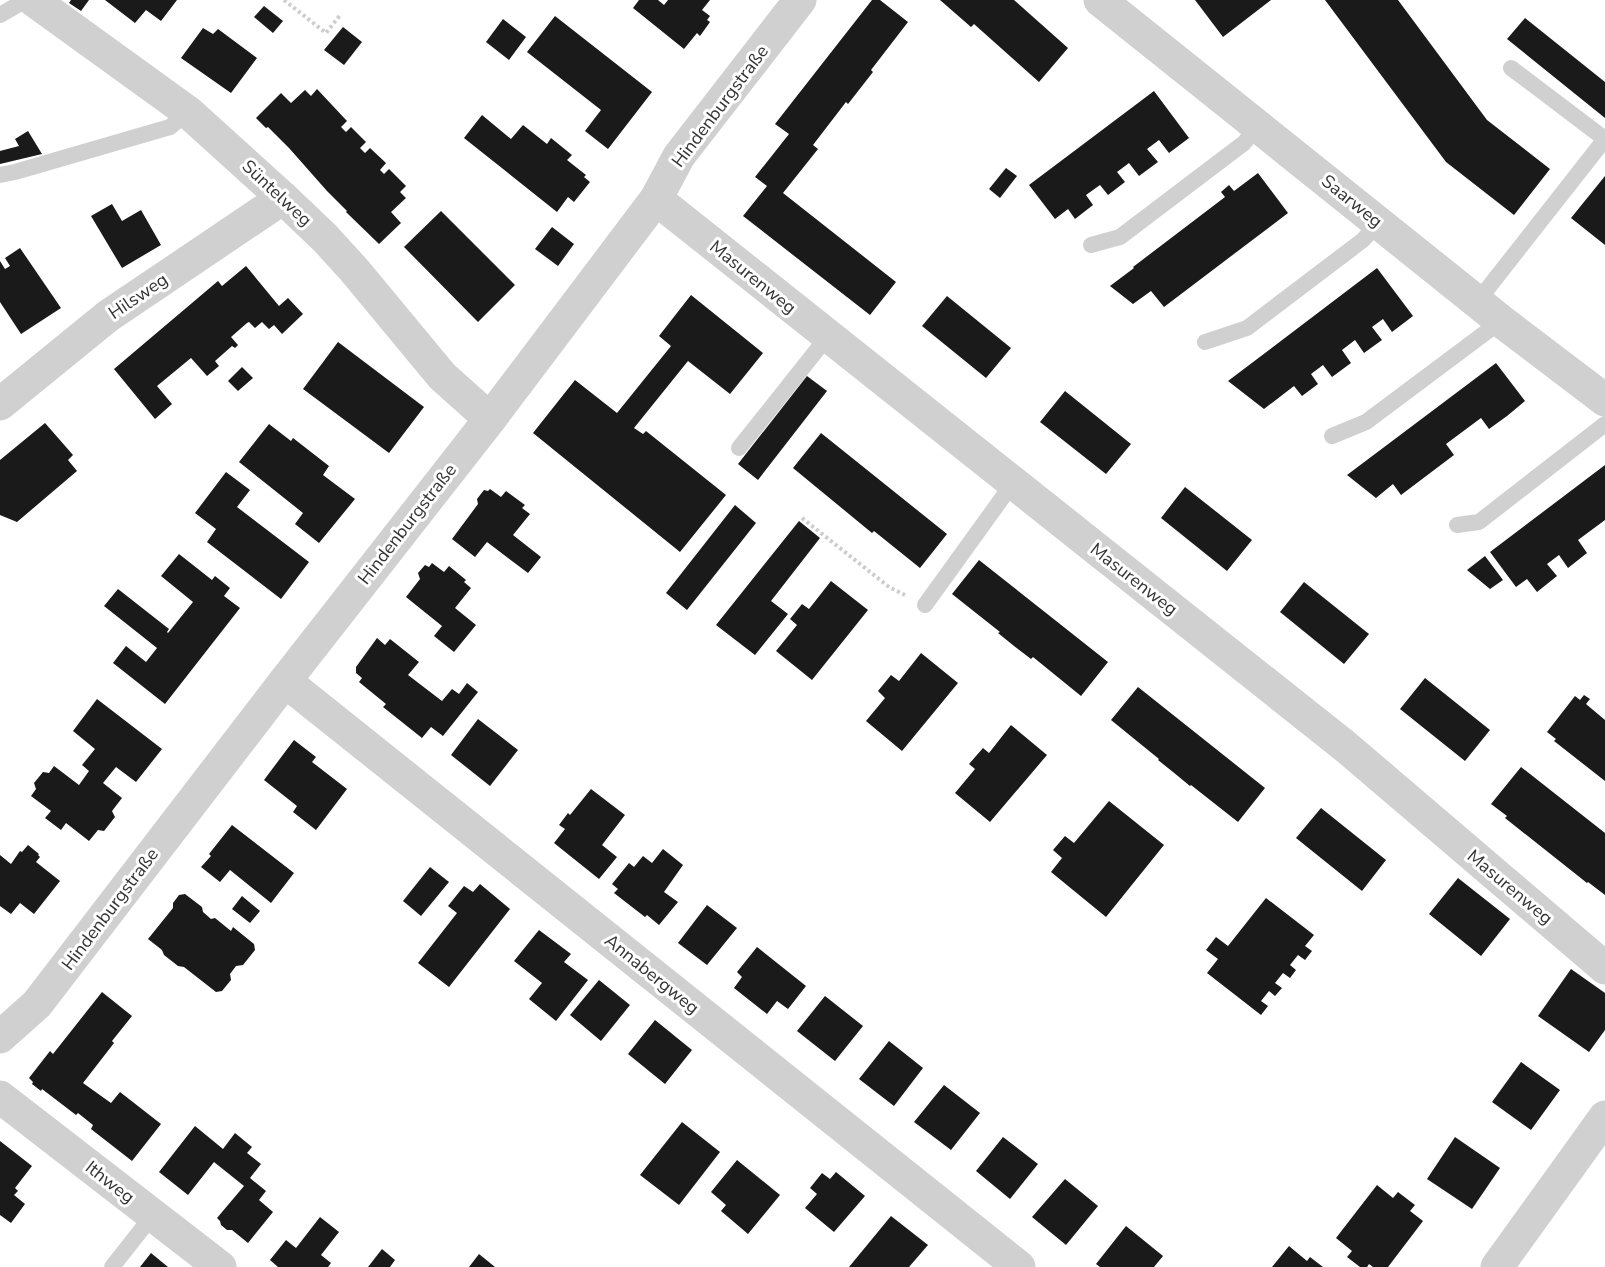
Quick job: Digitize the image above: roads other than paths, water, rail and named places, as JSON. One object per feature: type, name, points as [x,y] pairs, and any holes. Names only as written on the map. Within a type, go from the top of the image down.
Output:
[{"type":"street","name":"Süntelweg","points":[[33,0],[188,112],[283,198],[325,238],[355,271],[442,375],[490,419]]},
{"type":"street","name":"Hindenburgstraße","points":[[0,1037],[37,1004],[490,419],[656,199],[679,156],[801,0]]},
{"type":"street","name":"Saarweg","points":[[1100,0],[1489,312],[1605,400]]},
{"type":"street","name":"Hilsweg","points":[[0,404],[108,316],[283,198]]},
{"type":"street","name":"Masurenweg","points":[[656,199],[1346,747],[1605,968]]},
{"type":"street","name":"Annabergweg","points":[[285,681],[1018,1267]]},
{"type":"street","name":"Ithweg","points":[[0,1097],[220,1267]]},
{"type":"street","points":[[1497,1267],[1605,1117]]},
{"type":"lane","points":[[0,15],[26,0]]},
{"type":"lane","points":[[1332,436],[1366,422],[1489,312],[1605,139],[1510,68]]},
{"type":"lane","points":[[0,175],[170,127],[188,112]]},
{"type":"lane","points":[[1091,245],[1120,237],[1244,143],[1258,126]]},
{"type":"lane","points":[[1205,342],[1248,328],[1363,240],[1379,222]]},
{"type":"lane","points":[[739,448],[828,336]]},
{"type":"lane","points":[[1457,525],[1479,522],[1605,424]]},
{"type":"lane","points":[[925,605],[1013,483]]},
{"type":"lane","points":[[112,1267],[153,1215]]}]
